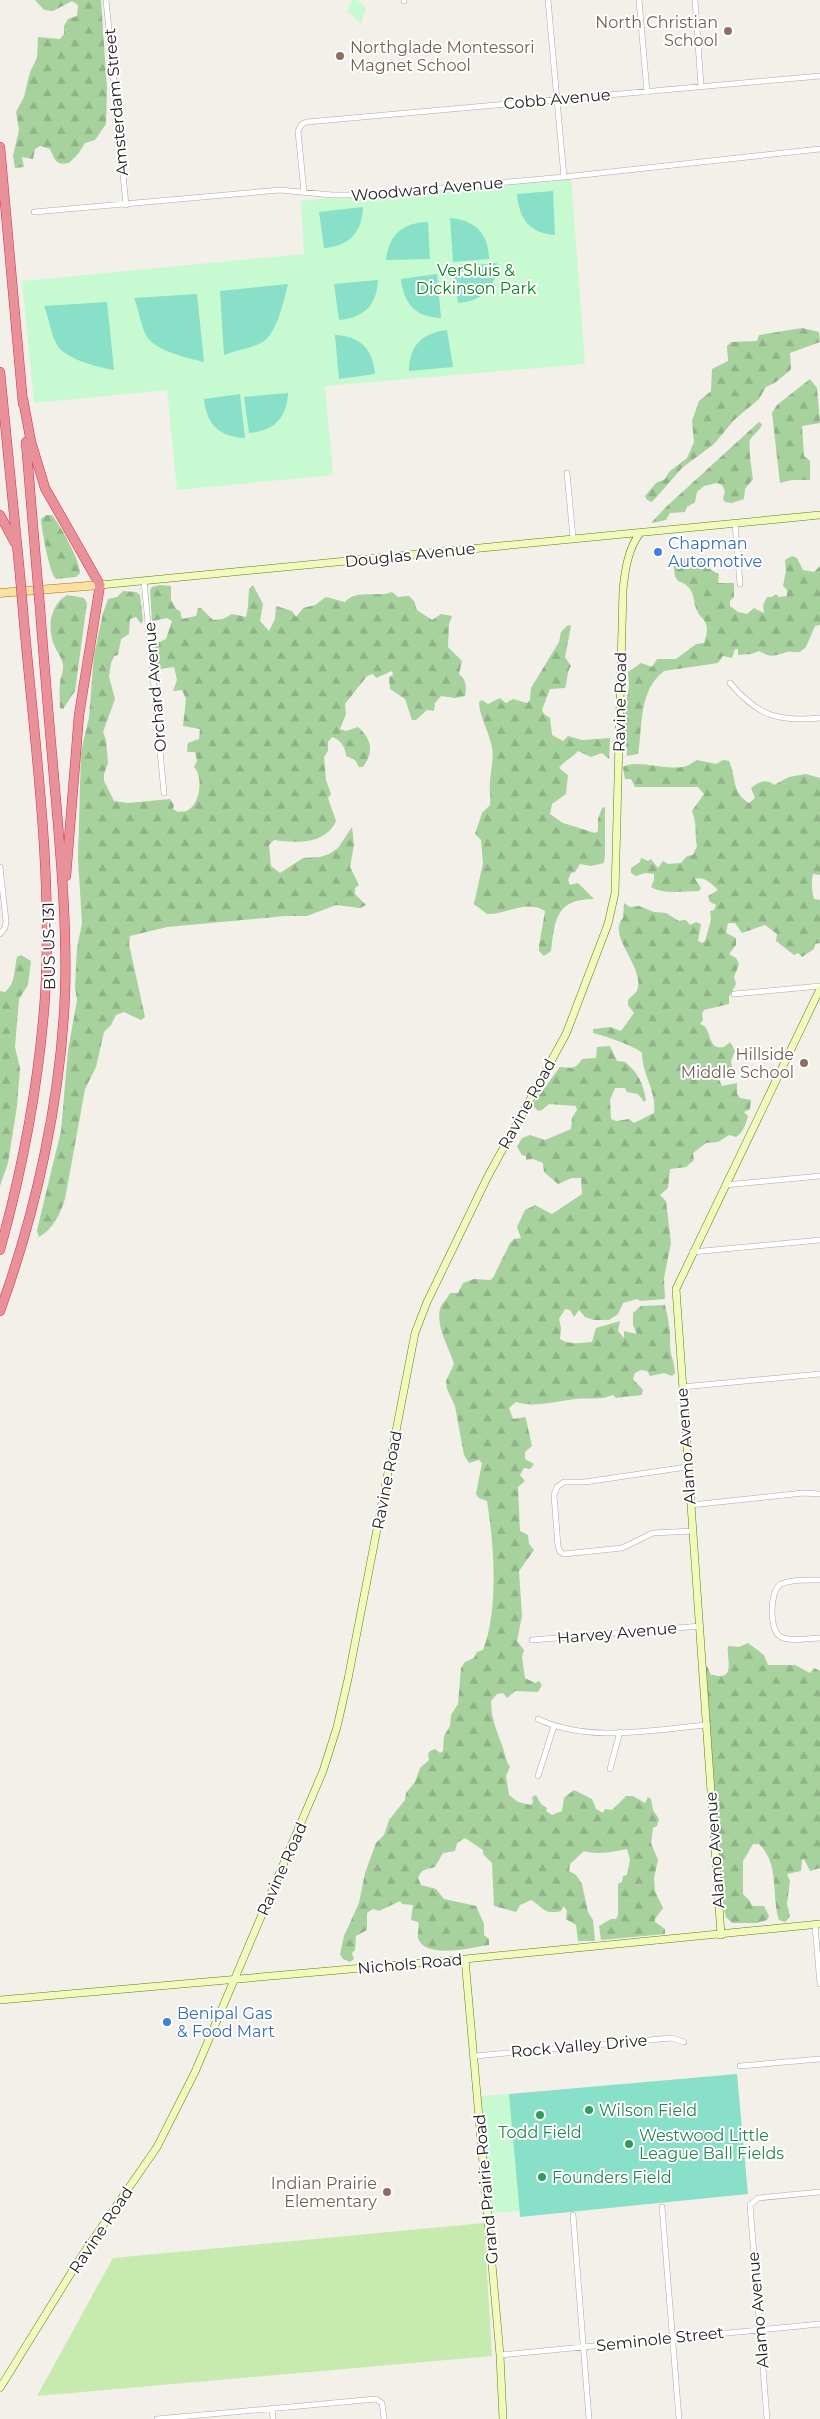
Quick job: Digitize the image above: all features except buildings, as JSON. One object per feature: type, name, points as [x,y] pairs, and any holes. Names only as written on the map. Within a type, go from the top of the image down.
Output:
[{"type":"highway","points":[[0,147],[23,399],[31,442],[45,488],[100,584],[77,734],[64,906]]},
{"type":"highway","name":"BUS US-131","points":[[0,372],[20,575],[46,902],[45,996],[26,1152],[0,1250]]},
{"type":"highway","name":"BUS US-131","points":[[0,1311],[32,1208],[52,1110],[65,994],[64,906],[23,399]]},
{"type":"highway","points":[[0,514],[17,548]]},
{"type":"main road","name":"Douglas Avenue","points":[[0,593],[100,584]]},
{"type":"street","name":"Amsterdam Street","points":[[106,0],[126,205]]},
{"type":"street","points":[[548,0],[564,177]]},
{"type":"street","points":[[639,0],[646,92]]},
{"type":"street","points":[[695,0],[700,86]]},
{"type":"street","name":"Cobb Avenue","points":[[304,192],[298,131],[302,124],[311,121],[820,76]]},
{"type":"street","name":"Woodward Avenue","points":[[34,212],[280,190],[332,195],[363,195],[564,177],[820,149]]},
{"type":"street","points":[[567,473],[574,538]]},
{"type":"street","name":"Douglas Avenue","points":[[100,584],[820,515]]},
{"type":"street","points":[[735,523],[740,584]]},
{"type":"street","name":"Ravine Road","points":[[0,2388],[67,2279],[157,2146],[195,2072],[309,1809],[337,1727],[415,1333],[427,1302],[488,1176],[566,1034],[611,915],[615,893],[623,590],[628,560],[634,541],[640,533]]},
{"type":"street","name":"Orchard Avenue","points":[[144,581],[164,793]]},
{"type":"street","points":[[730,683],[752,706],[778,718],[820,718]]},
{"type":"street","points":[[0,867],[6,921],[2,932]]},
{"type":"street","points":[[734,994],[820,988]]},
{"type":"street","name":"Alamo Avenue","points":[[721,1935],[701,1626],[687,1467],[676,1289],[692,1252],[820,988]]},
{"type":"street","points":[[725,1185],[820,1176]]},
{"type":"street","points":[[692,1252],[820,1240]]},
{"type":"street","points":[[682,1387],[820,1374]]},
{"type":"street","points":[[687,1467],[585,1482],[564,1482],[557,1487],[554,1495],[558,1546],[562,1553],[612,1550],[634,1544],[653,1533],[693,1531]]},
{"type":"street","points":[[691,1505],[803,1493],[820,1494]]},
{"type":"street","points":[[820,1580],[783,1583],[773,1593],[772,1601],[774,1630],[779,1636],[788,1639],[820,1638]]},
{"type":"street","name":"Harvey Avenue","points":[[532,1640],[701,1626]]},
{"type":"street","points":[[538,1719],[554,1726],[582,1732],[620,1732],[706,1725]]},
{"type":"street","points":[[538,1776],[554,1726]]},
{"type":"street","points":[[610,1769],[620,1732]]},
{"type":"street","points":[[818,1925],[820,1984]]},
{"type":"street","name":"Nichols Road","points":[[0,2000],[465,1959],[818,1925]]},
{"type":"street","name":"Grand Prairie Road","points":[[465,1959],[500,2355],[503,2419]]},
{"type":"street","name":"Rock Valley Drive","points":[[475,2056],[671,2038],[684,2042]]},
{"type":"street","points":[[740,2066],[820,2059]]},
{"type":"street","name":"Alamo Avenue","points":[[767,2419],[750,2205],[752,2201],[758,2198],[820,2192]]},
{"type":"street","points":[[662,2207],[679,2419]]},
{"type":"street","points":[[573,2215],[589,2419]]},
{"type":"street","name":"Seminole Street","points":[[500,2355],[672,2339],[760,2328],[820,2324]]},
{"type":"street","points":[[157,2419],[379,2400],[382,2403],[384,2419]]},
{"type":"street","points":[[272,2408],[273,2419]]},
{"type":"green space","points":[[35,0],[101,0],[107,89],[106,124],[95,140],[85,143],[69,163],[58,163],[50,149],[40,146],[35,149],[33,159],[22,157],[24,167],[15,168],[13,156],[19,130],[16,112],[24,97],[30,72],[37,58],[38,37],[60,39],[64,34],[64,26],[68,19],[77,16],[78,5],[72,1],[53,11],[44,10]]},
{"type":"green space","points":[[352,0],[357,0],[366,8],[361,24],[347,11]]},
{"type":"green space","name":"VerSluis & Dickinson Park","points":[[571,176],[585,364],[325,386],[333,475],[177,490],[167,390],[34,403],[22,281],[304,254],[301,201]]},
{"type":"green space","points":[[553,191],[555,235],[546,234],[528,224],[521,212],[517,196],[517,194]]},
{"type":"green space","points":[[363,207],[360,224],[352,237],[333,247],[324,248],[319,212]]},
{"type":"green space","points":[[450,218],[467,222],[479,230],[486,242],[489,259],[453,262]]},
{"type":"green space","points":[[428,222],[430,259],[386,260],[390,244],[398,232],[411,225]]},
{"type":"green space","points":[[497,263],[494,280],[486,292],[467,302],[458,303],[453,267]]},
{"type":"green space","points":[[437,274],[441,318],[425,315],[413,308],[405,297],[401,281],[401,279]]},
{"type":"green space","points":[[378,280],[375,297],[368,309],[356,316],[339,320],[334,284]]},
{"type":"green space","points":[[288,284],[276,325],[267,339],[256,345],[224,355],[220,291]]},
{"type":"green space","points":[[197,294],[204,362],[164,350],[150,341],[144,330],[134,298]]},
{"type":"green space","points":[[107,302],[114,370],[73,358],[60,349],[54,338],[44,306]]},
{"type":"green space","points":[[802,328],[819,332],[820,342],[790,353],[791,369],[776,382],[766,387],[759,399],[734,420],[714,444],[682,468],[652,502],[647,500],[645,496],[656,483],[665,479],[669,472],[687,458],[694,442],[692,421],[699,401],[711,391],[712,369],[728,361],[727,346],[731,342],[757,341],[759,335]]},
{"type":"green space","points":[[447,330],[453,367],[409,371],[411,354],[419,342],[431,334]]},
{"type":"green space","points":[[335,335],[352,338],[364,346],[374,365],[375,374],[339,379]]},
{"type":"green space","points":[[810,379],[817,388],[820,423],[802,426],[804,456],[810,461],[810,480],[792,480],[780,483],[772,413],[777,405]]},
{"type":"green space","points":[[288,393],[285,410],[277,422],[266,429],[249,433],[244,397]]},
{"type":"green space","points":[[240,394],[245,438],[229,435],[217,429],[209,417],[204,401],[204,399]]},
{"type":"green space","points":[[759,422],[762,424],[761,426],[750,440],[753,479],[745,489],[744,499],[732,503],[725,502],[723,499],[725,491],[722,485],[717,483],[704,486],[697,492],[695,502],[687,507],[685,512],[670,513],[666,520],[652,523],[666,507]]},
{"type":"green space","points":[[46,515],[52,515],[73,552],[80,573],[76,577],[56,579],[53,575],[46,551],[41,519]]},
{"type":"green space","points":[[792,556],[797,558],[803,570],[814,572],[820,566],[820,625],[815,626],[806,647],[800,652],[789,652],[773,656],[759,651],[738,655],[738,649],[735,649],[732,658],[723,656],[718,663],[664,671],[650,688],[646,699],[643,709],[638,754],[627,756],[624,716],[629,686],[628,672],[641,663],[652,667],[657,659],[676,659],[696,644],[704,643],[706,635],[706,624],[697,610],[691,590],[678,581],[675,576],[673,560],[683,558],[695,562],[710,559],[711,570],[719,574],[718,583],[734,583],[734,597],[730,601],[730,606],[738,612],[747,614],[754,608],[764,613],[763,605],[767,597],[772,597],[776,594],[779,597],[787,596],[787,590],[783,586],[786,571],[785,560]]},
{"type":"green space","points":[[160,585],[171,586],[171,600],[176,609],[180,611],[182,619],[196,616],[198,608],[201,608],[213,620],[223,619],[232,614],[246,617],[249,589],[253,585],[263,604],[260,621],[269,631],[275,619],[276,606],[292,611],[296,617],[303,608],[315,605],[326,597],[345,602],[355,596],[392,592],[398,597],[409,596],[414,601],[417,610],[432,620],[441,614],[452,616],[449,624],[448,647],[462,661],[459,674],[465,684],[465,696],[455,698],[441,696],[435,703],[434,711],[427,710],[416,720],[412,720],[405,699],[390,689],[389,677],[393,675],[392,671],[376,678],[373,674],[367,676],[345,704],[346,714],[340,729],[346,731],[358,727],[363,732],[370,746],[367,761],[363,767],[359,767],[355,760],[346,756],[342,744],[332,737],[328,742],[328,751],[324,757],[326,780],[331,794],[328,798],[336,821],[325,835],[310,841],[274,840],[269,845],[271,866],[280,873],[303,858],[320,857],[329,854],[338,848],[352,827],[354,845],[350,867],[359,885],[355,888],[355,894],[366,905],[360,908],[336,905],[307,916],[285,916],[167,927],[130,936],[129,944],[145,1017],[141,1020],[124,1012],[116,1015],[111,1025],[104,1032],[96,1067],[85,1089],[65,1199],[56,1220],[39,1237],[37,1231],[61,1131],[68,1051],[77,1000],[75,987],[77,948],[82,923],[78,859],[81,752],[89,717],[94,655],[103,613],[108,599],[117,597],[123,591],[136,592],[140,595],[143,620],[141,624],[136,617],[130,619],[129,634],[121,639],[118,655],[114,656],[111,663],[109,677],[115,699],[103,732],[106,740],[108,763],[104,774],[104,781],[114,801],[128,803],[170,799],[174,805],[173,809],[178,812],[191,808],[199,791],[199,777],[194,767],[197,761],[195,752],[187,752],[188,743],[199,739],[200,729],[183,726],[186,699],[182,690],[173,691],[177,680],[174,667],[157,668],[154,653],[155,644],[166,639],[172,621],[167,618],[152,621],[150,590],[152,587]]},
{"type":"green space","points":[[67,595],[84,598],[87,603],[75,691],[63,709],[60,708],[60,682],[63,665],[52,640],[51,618],[56,605]]},
{"type":"green space","points":[[568,625],[571,626],[565,657],[571,666],[568,671],[566,685],[565,688],[550,689],[542,710],[550,718],[552,735],[563,741],[568,736],[582,740],[610,738],[609,759],[602,753],[591,757],[578,751],[563,763],[559,768],[568,775],[566,794],[552,804],[550,814],[563,823],[595,833],[598,831],[598,819],[602,808],[605,807],[605,855],[604,863],[591,866],[580,864],[575,872],[571,873],[568,880],[570,885],[578,883],[594,899],[581,900],[565,907],[556,920],[551,951],[544,956],[539,951],[539,946],[545,911],[538,908],[523,907],[487,914],[474,904],[483,863],[481,840],[475,834],[482,813],[490,805],[493,755],[491,741],[479,702],[482,700],[488,704],[500,698],[506,703],[513,699],[527,703],[530,700],[531,688],[559,642],[561,632]]},
{"type":"green space","points":[[697,760],[716,764],[723,760],[729,761],[737,790],[743,799],[749,803],[755,798],[751,788],[759,783],[765,781],[774,785],[789,777],[806,774],[820,778],[820,875],[813,874],[812,890],[814,899],[820,900],[820,943],[815,944],[814,949],[802,957],[798,953],[794,955],[776,941],[777,934],[765,925],[742,933],[735,923],[728,923],[726,933],[736,938],[736,945],[729,954],[736,958],[739,964],[734,977],[736,984],[729,997],[729,1004],[704,1010],[702,1014],[703,1020],[700,1024],[706,1027],[713,1044],[724,1047],[730,1042],[735,1051],[731,1061],[732,1069],[716,1073],[722,1086],[737,1083],[737,1094],[740,1098],[751,1100],[750,1109],[744,1112],[748,1116],[745,1125],[741,1133],[736,1137],[729,1135],[718,1142],[706,1143],[693,1153],[694,1160],[686,1167],[670,1169],[668,1188],[660,1195],[666,1201],[671,1243],[664,1278],[665,1299],[640,1301],[637,1299],[623,1303],[618,1314],[609,1320],[594,1320],[585,1317],[579,1310],[574,1317],[570,1310],[565,1309],[559,1319],[561,1328],[560,1339],[567,1342],[592,1342],[596,1328],[620,1321],[618,1331],[624,1338],[624,1331],[637,1334],[633,1325],[633,1313],[641,1306],[665,1305],[675,1373],[672,1376],[664,1373],[650,1376],[647,1371],[641,1370],[635,1373],[633,1379],[643,1390],[642,1395],[616,1398],[613,1395],[603,1398],[575,1399],[538,1404],[516,1402],[509,1408],[513,1419],[525,1417],[526,1419],[532,1446],[525,1452],[525,1459],[534,1464],[530,1469],[524,1468],[520,1475],[525,1481],[518,1487],[520,1531],[528,1535],[529,1544],[534,1550],[519,1571],[522,1616],[517,1641],[524,1650],[522,1657],[525,1678],[535,1683],[539,1681],[542,1685],[538,1692],[515,1691],[507,1698],[503,1693],[497,1694],[491,1701],[495,1724],[510,1767],[506,1776],[509,1795],[518,1802],[531,1805],[533,1802],[532,1797],[536,1795],[541,1804],[547,1808],[546,1811],[552,1815],[562,1811],[564,1798],[574,1790],[592,1799],[596,1809],[603,1813],[605,1809],[612,1810],[626,1796],[633,1796],[645,1803],[648,1797],[651,1799],[653,1810],[659,1819],[657,1826],[653,1828],[651,1843],[658,1860],[654,1878],[655,1891],[663,1908],[655,1922],[665,1929],[665,1934],[601,1940],[599,1926],[611,1919],[616,1919],[618,1915],[618,1884],[622,1882],[623,1876],[627,1875],[630,1860],[627,1849],[599,1853],[584,1851],[570,1864],[569,1871],[576,1875],[582,1884],[588,1912],[593,1920],[595,1941],[578,1941],[576,1925],[566,1919],[567,1911],[564,1906],[561,1911],[551,1912],[544,1910],[531,1900],[520,1905],[516,1912],[494,1906],[492,1863],[483,1854],[483,1850],[465,1838],[457,1843],[455,1851],[443,1853],[435,1867],[423,1871],[418,1878],[421,1885],[436,1889],[444,1899],[476,1906],[484,1924],[484,1935],[489,1939],[489,1945],[450,1950],[430,1949],[422,1945],[418,1938],[418,1922],[411,1920],[413,1905],[402,1904],[400,1901],[379,1911],[373,1909],[367,1913],[367,1930],[356,1936],[355,1950],[352,1953],[354,1959],[350,1962],[343,1959],[340,1954],[344,1936],[359,1903],[365,1873],[376,1843],[384,1835],[389,1820],[405,1800],[406,1793],[415,1782],[420,1768],[429,1760],[428,1754],[430,1751],[435,1749],[440,1753],[443,1751],[444,1736],[450,1726],[451,1715],[458,1704],[461,1668],[465,1662],[474,1658],[477,1652],[483,1650],[491,1616],[494,1577],[487,1501],[479,1498],[476,1494],[482,1463],[479,1460],[469,1463],[464,1455],[455,1406],[447,1389],[446,1381],[454,1364],[439,1321],[441,1306],[450,1293],[458,1293],[463,1283],[474,1279],[490,1280],[493,1278],[510,1243],[514,1239],[521,1238],[517,1227],[525,1210],[535,1205],[552,1214],[582,1194],[581,1178],[572,1178],[558,1184],[544,1172],[543,1163],[533,1159],[526,1160],[526,1156],[522,1155],[517,1147],[522,1138],[530,1135],[545,1140],[571,1129],[572,1118],[577,1110],[576,1106],[549,1104],[538,1111],[532,1105],[560,1067],[573,1067],[582,1059],[596,1058],[597,1047],[610,1046],[617,1061],[625,1062],[637,1075],[642,1084],[646,1100],[644,1102],[638,1094],[627,1092],[625,1088],[615,1088],[610,1100],[611,1119],[616,1121],[629,1119],[634,1123],[654,1113],[652,1090],[644,1069],[642,1053],[627,1045],[593,1033],[593,1029],[610,1027],[621,1031],[634,1013],[628,1005],[628,1000],[637,991],[638,982],[636,972],[619,934],[624,903],[630,907],[639,906],[654,912],[666,913],[679,921],[686,920],[690,925],[696,922],[701,924],[698,941],[702,943],[705,941],[711,920],[710,911],[714,910],[716,905],[710,902],[708,896],[718,890],[708,881],[698,878],[695,879],[701,888],[699,891],[662,891],[651,887],[654,874],[645,873],[636,876],[631,873],[631,868],[640,862],[641,858],[648,861],[651,859],[658,868],[663,861],[668,864],[681,863],[687,856],[693,855],[697,846],[692,811],[704,794],[698,787],[635,787],[631,779],[625,779],[623,767],[644,764],[679,767],[687,766]]},
{"type":"green space","points":[[21,955],[31,961],[28,985],[19,999],[15,1047],[20,1068],[17,1106],[8,1163],[0,1186],[0,991],[5,992],[9,988],[14,976],[17,957]]},
{"type":"green space","points":[[748,1643],[764,1655],[768,1665],[795,1665],[810,1673],[814,1668],[820,1671],[820,1868],[810,1871],[804,1859],[802,1860],[801,1871],[787,1874],[790,1881],[787,1904],[790,1916],[785,1922],[779,1920],[770,1861],[766,1852],[759,1844],[753,1844],[743,1861],[743,1894],[752,1906],[764,1906],[769,1916],[767,1920],[757,1923],[732,1923],[726,1917],[723,1905],[706,1668],[707,1666],[711,1675],[724,1675],[727,1673],[729,1665],[728,1646],[739,1647]]},
{"type":"green space","name":"Westwood Little League Ball Fields","points":[[737,2074],[748,2194],[520,2217],[509,2094]]},
{"type":"green space","points":[[509,2094],[519,2211],[490,2213],[480,2096]]},
{"type":"green space","points":[[484,2223],[492,2356],[37,2396],[113,2258]]},
{"type":"place","name":"North Christian School","points":[[728,31]]},
{"type":"place","name":"Northglade Montessori Magnet School","points":[[340,56]]},
{"type":"place","name":"Chapman Automotive","points":[[658,552]]},
{"type":"place","name":"Hillside Middle School","points":[[804,1063]]},
{"type":"place","name":"Benipal Gas & Food Mart","points":[[167,2022]]},
{"type":"place","name":"Wilson Field","points":[[589,2110]]},
{"type":"place","name":"Todd Field","points":[[540,2115]]},
{"type":"place","name":"Westwood Little League Ball Fields","points":[[629,2144]]},
{"type":"place","name":"Founders Field","points":[[542,2177]]},
{"type":"place","name":"Indian Prairie Elementary","points":[[387,2192]]}]
